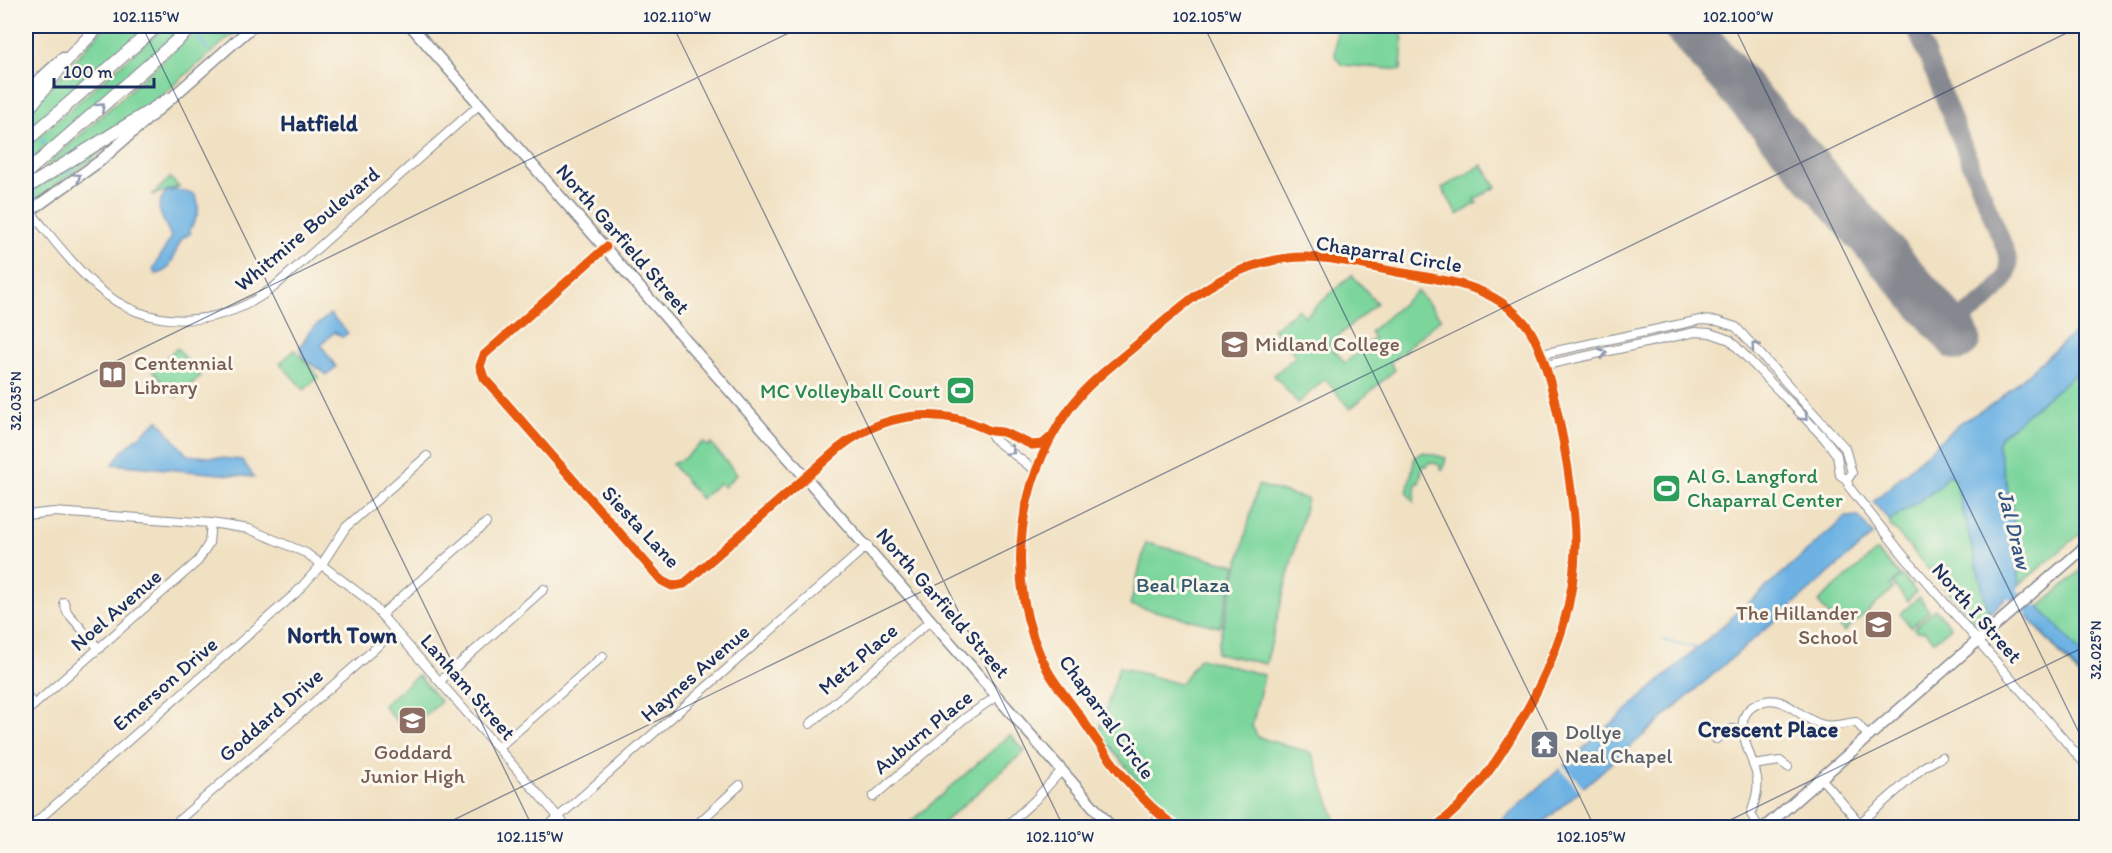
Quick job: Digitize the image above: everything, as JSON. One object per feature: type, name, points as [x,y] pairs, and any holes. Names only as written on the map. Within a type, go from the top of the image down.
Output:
[{"type":"highway","points":[[26,112],[64,63],[98,26]]},
{"type":"highway","points":[[26,141],[157,26]]},
{"type":"highway","points":[[26,173],[193,26]]},
{"type":"highway","points":[[26,188],[170,99]]},
{"type":"main road","points":[[26,92],[98,26]]},
{"type":"main road","points":[[28,212],[100,161],[253,26]]},
{"type":"main road","name":"North Garfield Street","points":[[411,26],[808,476],[1112,828]]},
{"type":"main road","points":[[1764,828],[2086,546]]},
{"type":"street","name":"Whitmire Boulevard","points":[[28,212],[84,274],[118,302],[135,310],[167,319],[187,320],[216,317],[247,305],[274,287],[480,104]]},
{"type":"street","name":"Siesta Lane","points":[[606,247],[483,355],[480,370],[483,377],[665,583],[676,586],[684,584],[853,437],[883,422],[919,415],[953,417],[988,430],[1001,432],[1032,445],[1043,444],[1051,437]]},
{"type":"street","name":"Chaparral Circle","points":[[1177,828],[1161,816],[1134,789],[1091,733],[1048,670],[1033,633],[1021,584],[1020,553],[1030,483],[1051,437],[1084,390],[1204,287],[1251,265],[1293,257],[1352,264],[1472,286],[1501,300],[1526,324],[1546,365],[1574,512],[1576,540],[1568,610],[1556,651],[1511,738],[1466,801],[1434,828]]},
{"type":"street","points":[[1542,354],[1700,320],[1717,321],[1736,327],[1845,448],[1852,473],[1847,480]]},
{"type":"street","name":"North I Street","points":[[1546,365],[1695,332],[1710,333],[1730,340],[1825,439],[1837,455],[1840,475],[1847,480],[1849,487],[1904,556],[2086,764]]},
{"type":"street","points":[[1778,388],[1787,381]]},
{"type":"street","name":"Siesta Lane","points":[[988,430],[996,441],[1036,471]]},
{"type":"street","name":"Emerson Drive","points":[[28,828],[289,600],[322,564],[346,527],[427,456]]},
{"type":"street","name":"Lanham Street","points":[[26,515],[54,512],[212,523],[249,529],[279,540],[322,564],[360,592],[382,614],[568,828]]},
{"type":"street","name":"Noel Avenue","points":[[26,712],[198,561],[209,543],[212,523]]},
{"type":"street","points":[[382,614],[486,523]]},
{"type":"street","name":"Haynes Avenue","points":[[546,828],[868,545]]},
{"type":"street","points":[[440,681],[544,589]]},
{"type":"street","points":[[64,602],[67,612],[99,649]]},
{"type":"street","name":"Metz Place","points":[[810,724],[931,620]]},
{"type":"street","name":"Goddard Drive","points":[[170,828],[395,630]]},
{"type":"street","points":[[498,748],[603,656]]},
{"type":"street","points":[[26,695],[34,705]]},
{"type":"street","name":"Auburn Place","points":[[873,798],[964,718],[998,696]]},
{"type":"street","points":[[1759,828],[1751,814],[1757,796],[1757,775],[1742,729],[1745,715],[1755,704],[1767,700],[1788,704],[1806,719],[1825,725],[1856,722],[1869,736]]},
{"type":"street","points":[[1716,739],[1732,729],[1742,729]]},
{"type":"street","points":[[1821,778],[1862,825],[1925,766],[1942,757]]},
{"type":"street","points":[[1753,765],[1780,761],[1788,767]]},
{"type":"street","points":[[1004,828],[1035,800],[1062,770]]},
{"type":"street","points":[[693,828],[740,785]]},
{"type":"street","points":[[1150,828],[1161,816]]},
{"type":"green space","points":[[105,26],[148,26],[26,133],[26,115]]},
{"type":"green space","points":[[165,26],[185,26],[26,166],[26,148]]},
{"type":"green space","points":[[201,26],[242,26],[159,98],[46,172],[44,168]]},
{"type":"green space","points":[[1337,26],[1400,26],[1403,41],[1401,70],[1342,65],[1335,56]]},
{"type":"green space","points":[[113,141],[93,159],[26,206],[26,194]]},
{"type":"green space","points":[[1482,165],[1496,187],[1475,199],[1477,203],[1458,215],[1442,188]]},
{"type":"green space","points":[[170,178],[179,187],[152,195]]},
{"type":"green space","points":[[1352,275],[1377,303],[1329,344],[1345,363],[1374,338],[1370,332],[1417,291],[1441,318],[1390,363],[1395,370],[1350,409],[1325,379],[1298,403],[1274,375],[1296,356],[1273,329],[1298,309],[1305,316]]},
{"type":"green space","points":[[177,348],[201,376],[176,397],[152,370]]},
{"type":"green space","points":[[295,350],[319,377],[304,390],[280,363]]},
{"type":"green space","points":[[2086,365],[2086,529],[2019,585],[2012,508],[1997,445],[2001,436]]},
{"type":"green space","name":"MC Volleyball Court","points":[[952,384],[972,387],[970,398],[950,394]]},
{"type":"green space","points":[[703,442],[707,446],[711,444],[737,474],[724,487],[719,483],[701,499],[672,464],[683,459]]},
{"type":"green space","points":[[1424,452],[1446,458],[1443,470],[1440,469],[1440,465],[1429,462],[1427,466],[1423,465],[1419,483],[1416,483],[1414,502],[1407,493],[1415,457]]},
{"type":"green space","points":[[1948,474],[1955,480],[1989,614],[1979,623],[1974,621],[1890,525],[1890,521],[1938,488]]},
{"type":"green space","points":[[1258,485],[1307,499],[1266,664],[1216,653]]},
{"type":"green space","name":"Beal Plaza","points":[[1146,543],[1236,565],[1220,627],[1130,605]]},
{"type":"green space","points":[[1877,551],[1900,576],[1890,585],[1893,589],[1844,632],[1818,602]]},
{"type":"green space","points":[[2086,566],[2086,684],[2028,617]]},
{"type":"green space","points":[[1902,576],[1916,592],[1907,601],[1893,584]]},
{"type":"green space","points":[[1919,597],[1929,611],[1911,627],[1900,614]]},
{"type":"green space","points":[[1935,609],[1951,627],[1934,641],[1926,631],[1917,631],[1914,628]]},
{"type":"green space","points":[[1200,658],[1264,675],[1252,726],[1258,737],[1312,753],[1338,827],[1188,827],[1155,804],[1099,732],[1119,667],[1180,684]]},
{"type":"green space","points":[[418,675],[441,702],[406,732],[383,705]]},
{"type":"green space","points":[[1010,735],[1025,751],[938,827],[905,827]]},
{"type":"water","points":[[175,190],[194,194],[198,203],[198,212],[189,230],[191,233],[180,242],[170,265],[161,273],[155,274],[153,269],[171,238],[159,209],[160,204],[167,191]]},
{"type":"water","points":[[330,314],[348,333],[342,337],[334,332],[321,345],[336,367],[327,375],[307,361],[300,347],[309,332]]},
{"type":"water","points":[[2086,322],[2086,365],[2001,436],[1997,444],[2012,508],[2019,585],[1989,614],[1955,480],[1948,474],[1938,488],[1890,521],[1873,502],[1961,422],[1995,403]]},
{"type":"water","points":[[158,420],[187,455],[242,460],[254,477],[113,464],[121,452]]},
{"type":"water","points":[[1858,516],[1873,535],[1538,827],[1493,828],[1846,517]]},
{"type":"water","points":[[2039,606],[2086,659],[2086,681],[2027,616]]},
{"type":"pier","points":[[1562,764],[1585,789],[1581,792],[1559,767]]},
{"type":"waterway","points":[[194,33],[208,49]]},
{"type":"waterway","points":[[43,139],[45,141],[43,143],[41,141],[43,139]]},
{"type":"waterway","points":[[69,167],[71,170],[68,172],[66,169],[69,167]]},
{"type":"waterway","name":"Jal Draw","points":[[2006,580],[2009,590],[2044,622]]},
{"type":"waterway","points":[[1662,640],[1697,648]]},
{"type":"taxiway","points":[[1915,26],[2009,263],[2008,272],[2000,285],[1987,300],[1971,312],[1954,317],[1931,307]]},
{"type":"runway","points":[[1686,26],[1958,338]]},
{"type":"cycle path","points":[[606,247],[484,355],[480,366],[484,378],[662,581],[672,586],[684,584],[839,448],[874,427],[892,420],[930,415],[969,422],[990,431],[1006,433],[1032,445],[1043,444],[1051,437]]},
{"type":"cycle path","points":[[1177,828],[1150,806],[1115,766],[1052,678],[1033,637],[1024,601],[1021,564],[1023,527],[1030,490],[1043,455],[1060,423],[1082,393],[1103,373],[1191,299],[1225,277],[1265,262],[1301,257],[1343,261],[1449,281],[1496,299],[1524,322],[1534,338],[1543,360],[1558,415],[1572,498],[1575,547],[1574,574],[1563,626],[1544,677],[1518,726],[1471,794],[1434,828]]},
{"type":"place","name":"Midland College","points":[[1234,344]]},
{"type":"place","name":"Centennial Library","points":[[113,375]]},
{"type":"place","name":"MC Volleyball Court","points":[[961,391]]},
{"type":"place","name":"Al G. Langford Chaparral Center","points":[[1666,488]]},
{"type":"place","name":"The Hillander School","points":[[1879,625]]},
{"type":"place","name":"Goddard Junior High","points":[[413,721]]},
{"type":"place","name":"Dollye Neal Chapel","points":[[1544,744]]},
{"type":"district","name":"Hatfield","points":[[319,123]]},
{"type":"district","name":"North Town","points":[[342,635]]},
{"type":"district","name":"Crescent Place","points":[[1768,729]]}]
